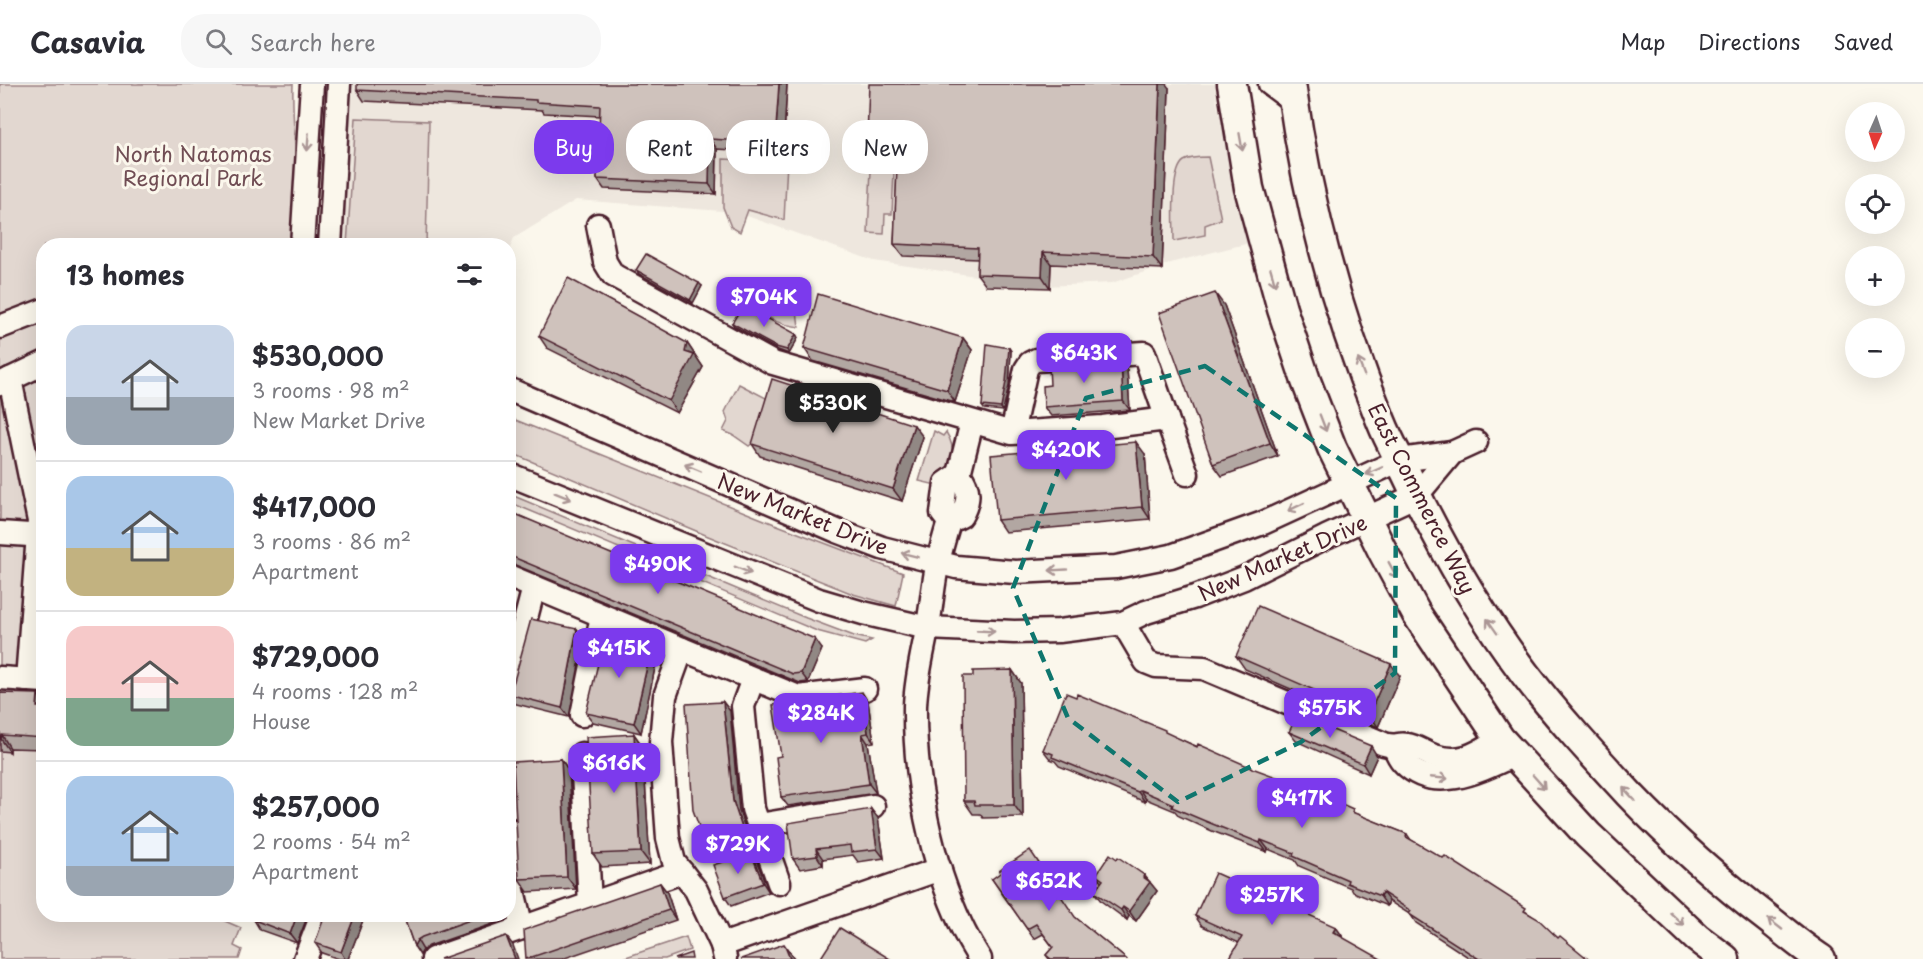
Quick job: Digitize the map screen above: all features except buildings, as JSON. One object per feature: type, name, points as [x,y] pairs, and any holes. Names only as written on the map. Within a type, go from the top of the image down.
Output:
[{"type":"main road","points":[[1232,84],[1249,188],[1279,298],[1306,381],[1332,448],[1416,613],[1507,747],[1588,835],[1697,938],[1725,959]]},
{"type":"main road","name":"East Commerce Way","points":[[1293,93],[1306,176],[1331,280],[1349,336],[1382,422],[1400,460],[1433,528],[1478,606],[1526,674],[1597,759],[1662,829],[1733,892],[1821,959]]},
{"type":"street","points":[[302,238],[312,84]]},
{"type":"street","points":[[330,238],[339,84]]},
{"type":"street","points":[[1270,84],[1293,93]]},
{"type":"street","points":[[598,225],[605,262],[613,275],[773,363],[1012,433],[1102,427],[1167,419]]},
{"type":"street","points":[[0,327],[36,313]]},
{"type":"street","points":[[1012,433],[1026,369],[1030,363],[1036,360],[1144,353],[1187,474]]},
{"type":"street","points":[[36,367],[5,381],[18,411],[36,505]]},
{"type":"street","name":"New Market Drive","points":[[516,391],[837,531],[882,548],[956,567],[1024,572],[1116,567],[1171,556],[1263,523],[1400,460],[1452,453],[1476,442]]},
{"type":"street","points":[[972,422],[959,474],[968,488],[967,497],[961,516],[949,522],[938,562],[915,705],[917,751],[923,801],[940,869],[962,928],[980,959]]},
{"type":"street","name":"New Market Drive","points":[[516,477],[819,600],[863,613],[928,627],[1014,632],[1059,631],[1123,623],[1146,612],[1195,597],[1244,578],[1417,495],[1452,453]]},
{"type":"street","points":[[0,532],[36,536]]},
{"type":"street","points":[[516,579],[798,697],[865,689]]},
{"type":"street","points":[[516,656],[534,587]]},
{"type":"street","points":[[582,715],[602,616]]},
{"type":"street","points":[[1123,623],[1146,662],[1156,666],[1204,668],[1394,747],[1409,745],[1450,760],[1467,758],[1507,747]]},
{"type":"street","points":[[682,649],[665,696],[661,742],[668,838],[674,862],[701,900],[723,952],[940,869]]},
{"type":"street","points":[[0,678],[35,681],[36,657]]},
{"type":"street","points":[[753,679],[743,706],[753,809],[779,883]]},
{"type":"street","points":[[582,754],[590,904]]},
{"type":"street","points":[[759,825],[873,806]]},
{"type":"street","points":[[433,959],[682,872]]},
{"type":"street","points":[[516,903],[522,928]]},
{"type":"street","points":[[305,959],[319,922]]},
{"type":"highlighted area","points":[[1205,366],[1396,498],[1395,673],[1301,742],[1178,802],[1068,718],[1013,588],[1086,398]]},
{"type":"shaded area","points":[[327,84],[1215,84],[1217,104],[1253,242],[1174,262],[1112,283],[1044,286],[874,261],[736,212],[576,200],[514,238],[322,238]]},
{"type":"green space","name":"North Natomas Regional Park","points":[[0,84],[293,84],[297,186],[292,238],[36,238],[36,922],[227,922],[241,928],[234,946],[242,950],[239,959],[0,959]]},
{"type":"green space","points":[[356,118],[429,121],[426,238],[347,238]]},
{"type":"green space","points":[[1208,157],[1221,219],[1205,225],[1205,235],[1174,241],[1174,198],[1180,166],[1189,159]]},
{"type":"green space","points":[[723,159],[726,159],[726,174],[786,174],[784,220],[748,210],[740,232],[731,227],[723,207]]},
{"type":"green space","points":[[871,174],[894,174],[892,214],[885,214],[884,234],[868,233]]},
{"type":"green space","points":[[786,294],[783,307],[797,311],[799,327],[776,322],[757,310],[757,302],[761,298]]},
{"type":"green space","points":[[739,384],[770,400],[755,441],[749,446],[723,431],[728,421],[725,412]]},
{"type":"green space","points":[[516,420],[903,573],[896,606],[853,594],[516,455]]},
{"type":"green space","points":[[934,431],[943,436],[946,432],[952,447],[949,466],[936,485],[919,481]]},
{"type":"green space","points":[[516,497],[806,618],[854,636],[872,640],[865,644],[817,631],[516,505]]},
{"type":"green space","points":[[686,937],[690,950],[665,959],[620,959]]}]
